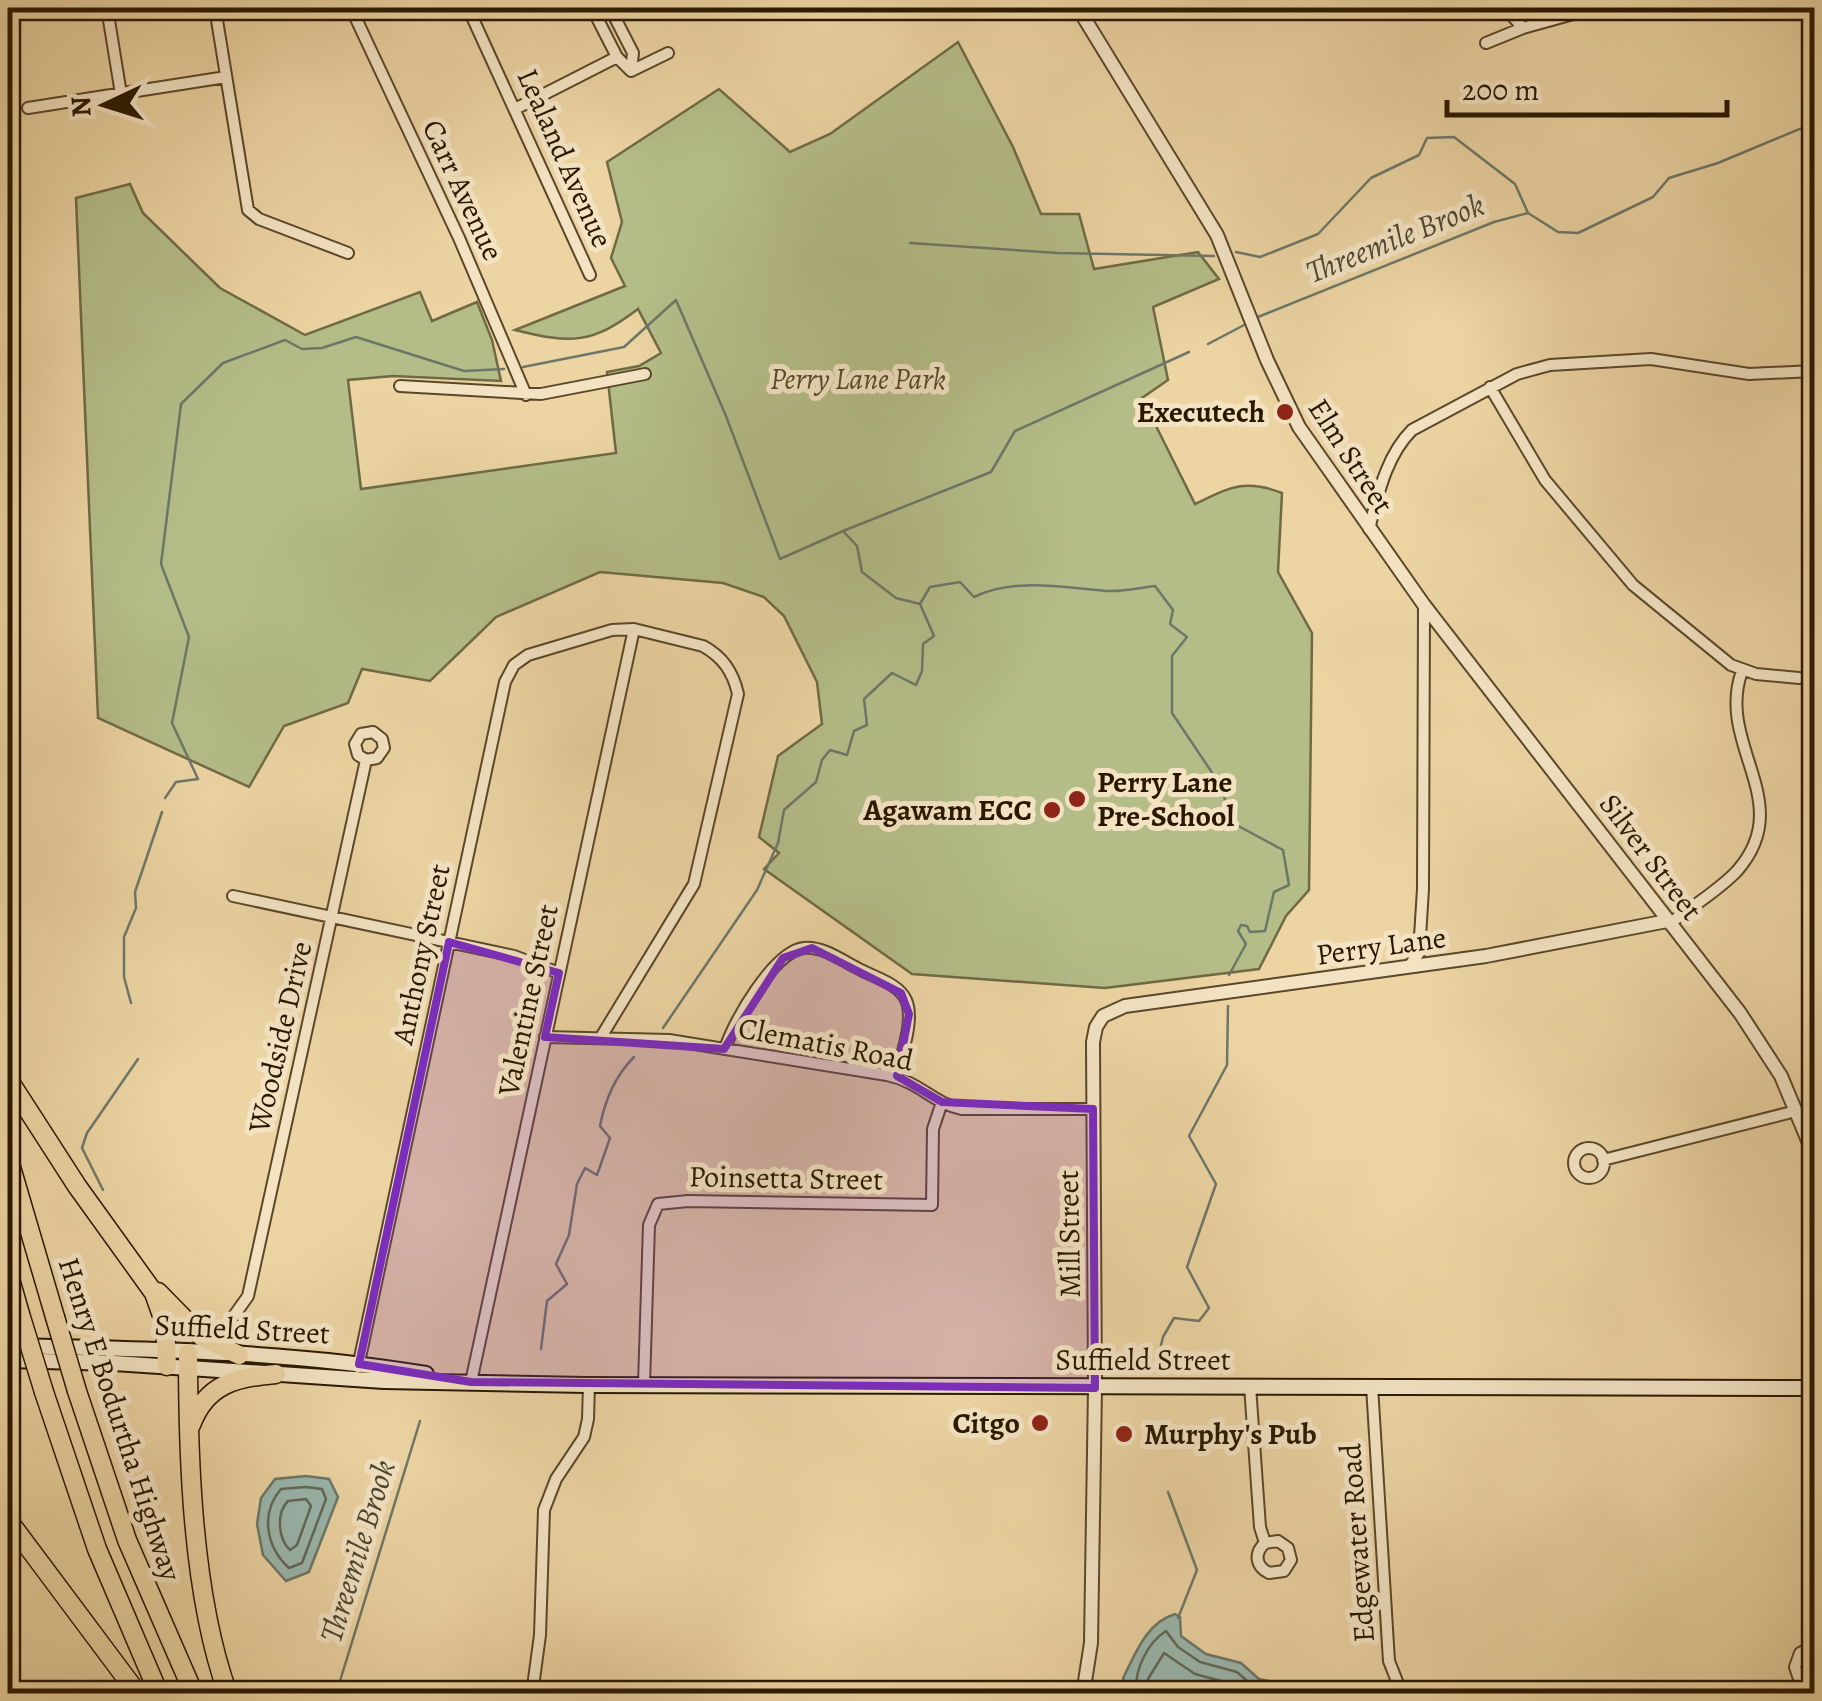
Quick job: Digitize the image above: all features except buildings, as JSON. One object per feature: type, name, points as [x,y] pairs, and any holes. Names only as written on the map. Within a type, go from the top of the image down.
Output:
[{"type":"highway","points":[[8,1079],[90,1206],[144,1277],[202,1337],[239,1355]]},
{"type":"highway","name":"Henry E Bodurtha Highway","points":[[8,1156],[77,1391],[127,1540],[194,1694]]},
{"type":"highway","name":"Henry E Bodurtha Highway","points":[[8,1272],[85,1516],[159,1694]]},
{"type":"highway","points":[[144,1277],[163,1316],[167,1359]]},
{"type":"highway","points":[[188,1360],[188,1440],[204,1592],[228,1694]]},
{"type":"highway","points":[[188,1440],[197,1412],[219,1386],[240,1378],[276,1374]]},
{"type":"highway","points":[[8,1520],[138,1694]]},
{"type":"main road","name":"Suffield Street","points":[[8,1346],[188,1360],[276,1374],[357,1372]]},
{"type":"main road","name":"Suffield Street","points":[[188,1360],[239,1355],[357,1372],[471,1382],[1095,1388],[1814,1388]]},
{"type":"main road","name":"Suffield Street","points":[[8,1360],[167,1359]]},
{"type":"street","points":[[107,8],[121,94]]},
{"type":"street","points":[[215,8],[248,210],[260,219],[348,254]]},
{"type":"street","name":"Carr Avenue","points":[[351,8],[459,238],[526,395]]},
{"type":"street","name":"Lealand Avenue","points":[[468,8],[590,275]]},
{"type":"street","points":[[592,8],[617,58],[631,71]]},
{"type":"street","points":[[610,8],[633,53],[631,71]]},
{"type":"street","name":"Elm Street","points":[[1078,8],[1217,235],[1298,427],[1424,604]]},
{"type":"street","points":[[1505,8],[1522,28]]},
{"type":"street","points":[[1486,43],[1522,28],[1594,8]]},
{"type":"street","points":[[631,71],[668,53]]},
{"type":"street","points":[[516,109],[617,58]]},
{"type":"street","points":[[28,108],[226,77]]},
{"type":"street","points":[[1369,529],[1386,473],[1405,438],[1490,387],[1533,368],[1597,360],[1651,359],[1749,374],[1814,371]]},
{"type":"street","points":[[400,386],[526,395],[645,374]]},
{"type":"street","points":[[1490,387],[1545,480],[1614,565],[1720,657],[1742,670],[1798,678]]},
{"type":"street","points":[[1410,964],[1419,953],[1423,889],[1424,604]]},
{"type":"street","name":"Silver Street","points":[[1424,604],[1770,1056],[1814,1155]]},
{"type":"street","name":"Anthony Street","points":[[357,1372],[510,671],[521,659],[536,652],[612,630],[634,630]]},
{"type":"street","points":[[601,1037],[694,884],[737,706],[736,682],[713,652],[703,646],[634,630]]},
{"type":"street","name":"Valentine Street","points":[[471,1382],[634,630]]},
{"type":"street","points":[[1668,922],[1736,871],[1758,832],[1758,784],[1735,716],[1742,670]]},
{"type":"street","name":"Woodside Drive","points":[[231,1320],[248,1296],[366,760]]},
{"type":"street","points":[[233,896],[525,959],[560,972]]},
{"type":"street","name":"Perry Lane","points":[[1103,1016],[1124,1006],[1486,956],[1668,922]]},
{"type":"street","points":[[725,1049],[739,1016],[783,958],[796,950],[818,949],[893,986],[904,996],[908,1014],[896,1077]]},
{"type":"street","name":"Mill Street","points":[[1083,1694],[1091,1643],[1094,1037],[1103,1016]]},
{"type":"street","name":"Clematis Road","points":[[546,1037],[669,1040],[896,1077],[962,1109],[1092,1108]]},
{"type":"street","name":"Poinsetta Street","points":[[644,1384],[649,1225],[656,1206],[663,1202],[932,1205],[933,1129],[942,1102]]},
{"type":"street","points":[[1604,1160],[1796,1112]]},
{"type":"street","points":[[532,1694],[540,1636],[544,1510],[556,1480],[584,1437],[588,1384]]},
{"type":"street","points":[[1250,1386],[1260,1527],[1265,1543]]},
{"type":"street","name":"Edgewater Road","points":[[1372,1386],[1389,1661],[1402,1694]]},
{"type":"street","points":[[1814,1645],[1800,1653],[1795,1666],[1798,1681],[1814,1692]]},
{"type":"street","points":[[1550,1694],[1593,1686],[1629,1694]]},
{"type":"highlighted area","points":[[449,942],[559,973],[545,1037],[724,1049],[783,958],[812,948],[901,993],[909,1014],[897,1076],[942,1102],[1093,1109],[1095,1388],[471,1382],[359,1364]]},
{"type":"green space","name":"Perry Lane Park","points":[[958,42],[1013,147],[1041,214],[1079,214],[1094,269],[1198,252],[1219,279],[1153,307],[1168,380],[1142,398],[1195,504],[1237,487],[1257,486],[1282,493],[1278,572],[1312,633],[1309,890],[1286,916],[1259,969],[1105,988],[912,974],[764,869],[779,853],[759,837],[778,756],[822,724],[817,682],[784,616],[764,597],[723,583],[600,572],[496,617],[430,681],[362,669],[348,703],[284,726],[249,787],[98,718],[76,198],[130,184],[143,213],[220,288],[305,335],[420,292],[432,321],[477,302],[492,340],[501,381],[393,376],[348,380],[361,489],[616,453],[607,372],[639,366],[661,353],[638,309],[607,329],[580,338],[551,338],[515,330],[625,286],[611,258],[622,222],[607,162],[719,89],[790,152],[830,134]]},
{"type":"water","points":[[275,1479],[329,1479],[338,1497],[309,1572],[286,1581],[263,1555],[257,1524],[261,1498]]},
{"type":"water","points":[[1175,1614],[1180,1617],[1181,1636],[1206,1654],[1241,1663],[1259,1679],[1298,1693],[1141,1694],[1127,1689],[1123,1678],[1143,1640],[1156,1624]]},
{"type":"waterway","name":"Threemile Brook","points":[[1258,317],[1494,222],[1528,213],[1558,232],[1578,233],[1653,197],[1669,178],[1718,163],[1814,123]]},
{"type":"waterway","points":[[1236,252],[1260,257],[1318,234],[1371,178],[1419,155],[1427,138],[1454,137],[1515,184],[1528,213]]},
{"type":"waterway","points":[[910,243],[1058,253],[1214,256]]},
{"type":"waterway","points":[[523,367],[624,347],[676,300],[726,416],[780,559],[843,531]]},
{"type":"waterway","name":"Threemile Brook","points":[[1208,344],[1246,324]]},
{"type":"waterway","points":[[165,798],[176,782],[198,779],[172,723],[189,637],[161,564],[181,404],[223,363],[285,340],[302,349],[322,348],[356,337],[464,371],[504,369]]},
{"type":"waterway","name":"Threemile Brook","points":[[663,1028],[757,890],[778,843],[784,810],[816,782],[822,760],[830,750],[847,755],[854,731],[867,725],[864,699],[892,673],[916,685],[922,671],[923,644],[934,636],[920,604],[896,598],[862,572],[857,546],[843,531],[991,472],[1015,431],[1189,352]]},
{"type":"waterway","points":[[920,604],[930,587],[960,582],[974,597],[1006,587],[1113,591],[1155,586],[1173,610],[1170,624],[1187,637],[1172,656],[1172,713],[1221,786],[1231,822],[1283,850],[1289,885],[1274,892],[1265,931],[1250,932],[1241,925],[1238,931],[1246,944],[1229,975]]},
{"type":"waterway","points":[[131,1003],[124,977],[124,937],[136,908],[135,892],[162,812]]},
{"type":"waterway","points":[[1156,1366],[1163,1337],[1174,1318],[1199,1321],[1209,1308],[1187,1267],[1216,1184],[1189,1136],[1227,1065],[1228,1006]]},
{"type":"waterway","name":"Threemile Brook","points":[[541,1349],[547,1301],[567,1284],[556,1264],[569,1235],[577,1184],[585,1168],[597,1175],[610,1138],[600,1126],[605,1107],[616,1080],[634,1057]]},
{"type":"waterway","points":[[103,1190],[82,1148],[87,1133],[138,1059]]},
{"type":"waterway","points":[[8,1397],[13,1391]]},
{"type":"waterway","name":"Threemile Brook","points":[[336,1694],[420,1421]]},
{"type":"waterway","points":[[1168,1492],[1197,1570],[1178,1618]]},
{"type":"place","name":"Executech","points":[[1285,412]]},
{"type":"place","name":"Perry Lane Pre-School","points":[[1077,799]]},
{"type":"place","name":"Agawam ECC","points":[[1052,810]]},
{"type":"place","name":"Citgo","points":[[1040,1423]]},
{"type":"place","name":"Murphy's Pub","points":[[1124,1434]]}]
